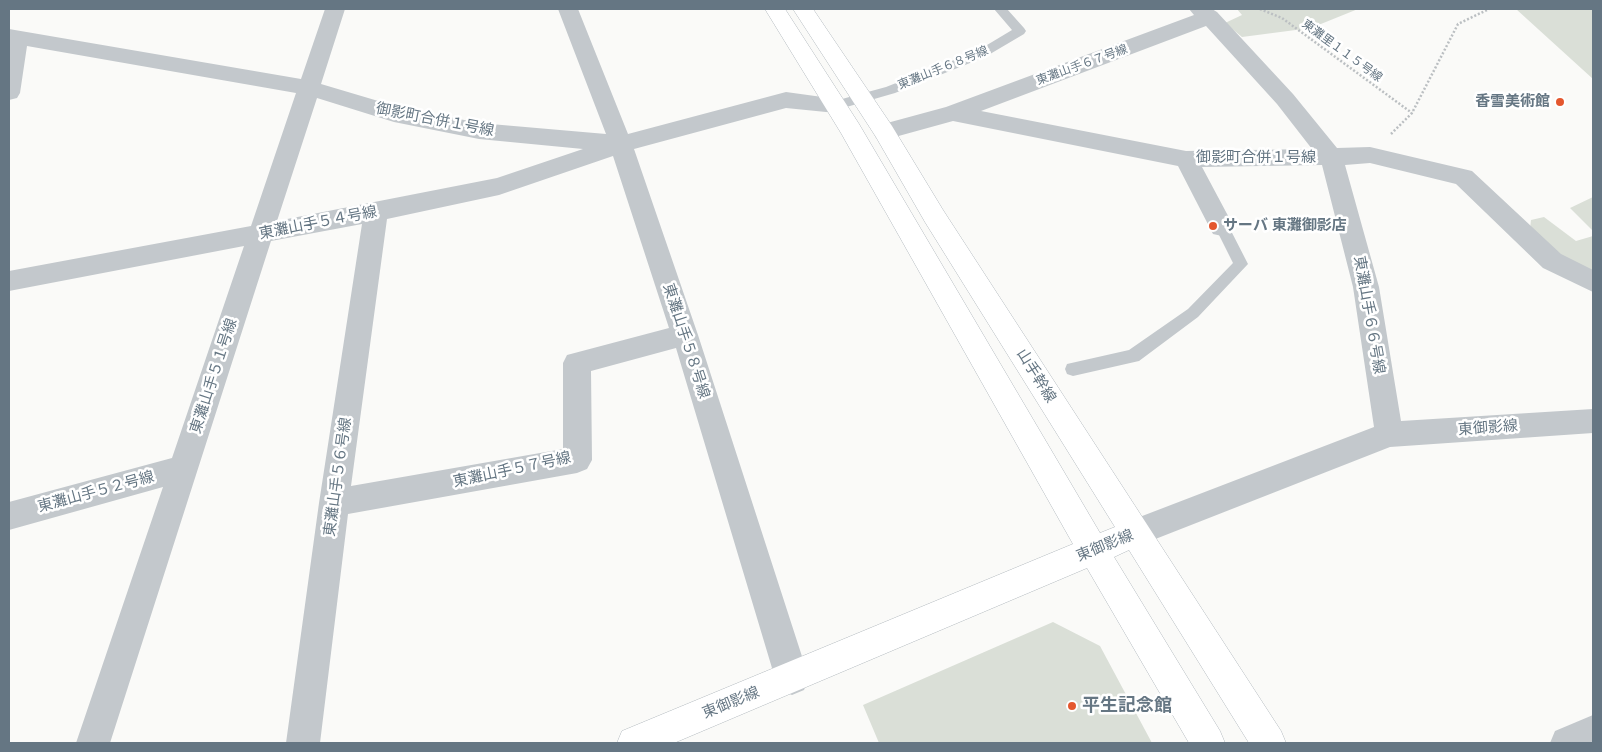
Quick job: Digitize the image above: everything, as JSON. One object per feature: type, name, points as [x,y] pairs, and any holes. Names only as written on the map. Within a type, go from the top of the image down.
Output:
[{"type":"street","name":"東灘山手５１号線","points":[[93,743],[259,234],[335,9]]},
{"type":"street","name":"東灘山手５８号線","points":[[568,9],[621,144],[685,336],[792,678]]},
{"type":"street","name":"山手幹線","points":[[775,9],[849,101],[884,132],[934,216],[1269,743]]},
{"type":"street","name":"山手幹線","points":[[803,9],[849,101],[1094,550],[1208,743]]},
{"type":"street","name":"東灘山手６７号線","points":[[953,113],[1205,13]]},
{"type":"street","name":"東灘山手６６号線","points":[[1205,13],[1285,99],[1331,158],[1366,287],[1389,434]]},
{"type":"street","name":"御影町合併１号線","points":[[13,37],[309,88],[394,114],[479,131],[621,144],[786,100],[849,101]]},
{"type":"street","points":[[9,93],[13,37]]},
{"type":"street","name":"御影町合併１号線","points":[[884,132],[953,113],[1186,159],[1331,158],[1370,155],[1464,177],[1552,261],[1593,282]]},
{"type":"street","name":"東灘山手５４号線","points":[[9,281],[376,212],[499,186],[621,144]]},
{"type":"street","points":[[1186,159],[1222,227]]},
{"type":"street","name":"東灘山手５６号線","points":[[303,743],[334,504],[376,212]]},
{"type":"street","name":"東灘山手５７号線","points":[[334,504],[577,460],[576,363],[685,336]]},
{"type":"street","name":"東御影線","points":[[634,743],[1094,550],[1389,434],[1593,421]]},
{"type":"street","name":"東灘山手５２号線","points":[[9,516],[184,468]]},
{"type":"street","points":[[1567,743],[1593,732]]},
{"type":"lane","name":"東灘山手６８号線","points":[[849,101],[890,90],[982,54],[1020,31],[1000,9]]},
{"type":"lane","points":[[1073,369],[1133,356],[1193,313],[1241,264],[1222,227]]},
{"type":"path","name":"東灘里１１５号線","points":[[1260,9],[1282,18],[1412,113]]},
{"type":"path","points":[[1370,155],[1412,113],[1458,24],[1489,9]]},
{"type":"shaded area","points":[[1237,9],[1358,9],[1311,28],[1242,37],[1225,23],[1242,15]]},
{"type":"shaded area","points":[[1516,9],[1593,9],[1593,79]]},
{"type":"shaded area","points":[[1593,197],[1593,231],[1570,208]]},
{"type":"shaded area","points":[[1544,217],[1576,241],[1593,236],[1593,272],[1564,258],[1530,229],[1531,220]]},
{"type":"shaded area","points":[[1053,622],[1100,646],[1152,743],[879,743],[863,705]]},
{"type":"place","name":"香雪美術館","points":[[1560,102]]},
{"type":"place","name":"サーバ 東灘御影店","points":[[1213,226]]},
{"type":"place","name":"平生記念館","points":[[1072,706]]}]
